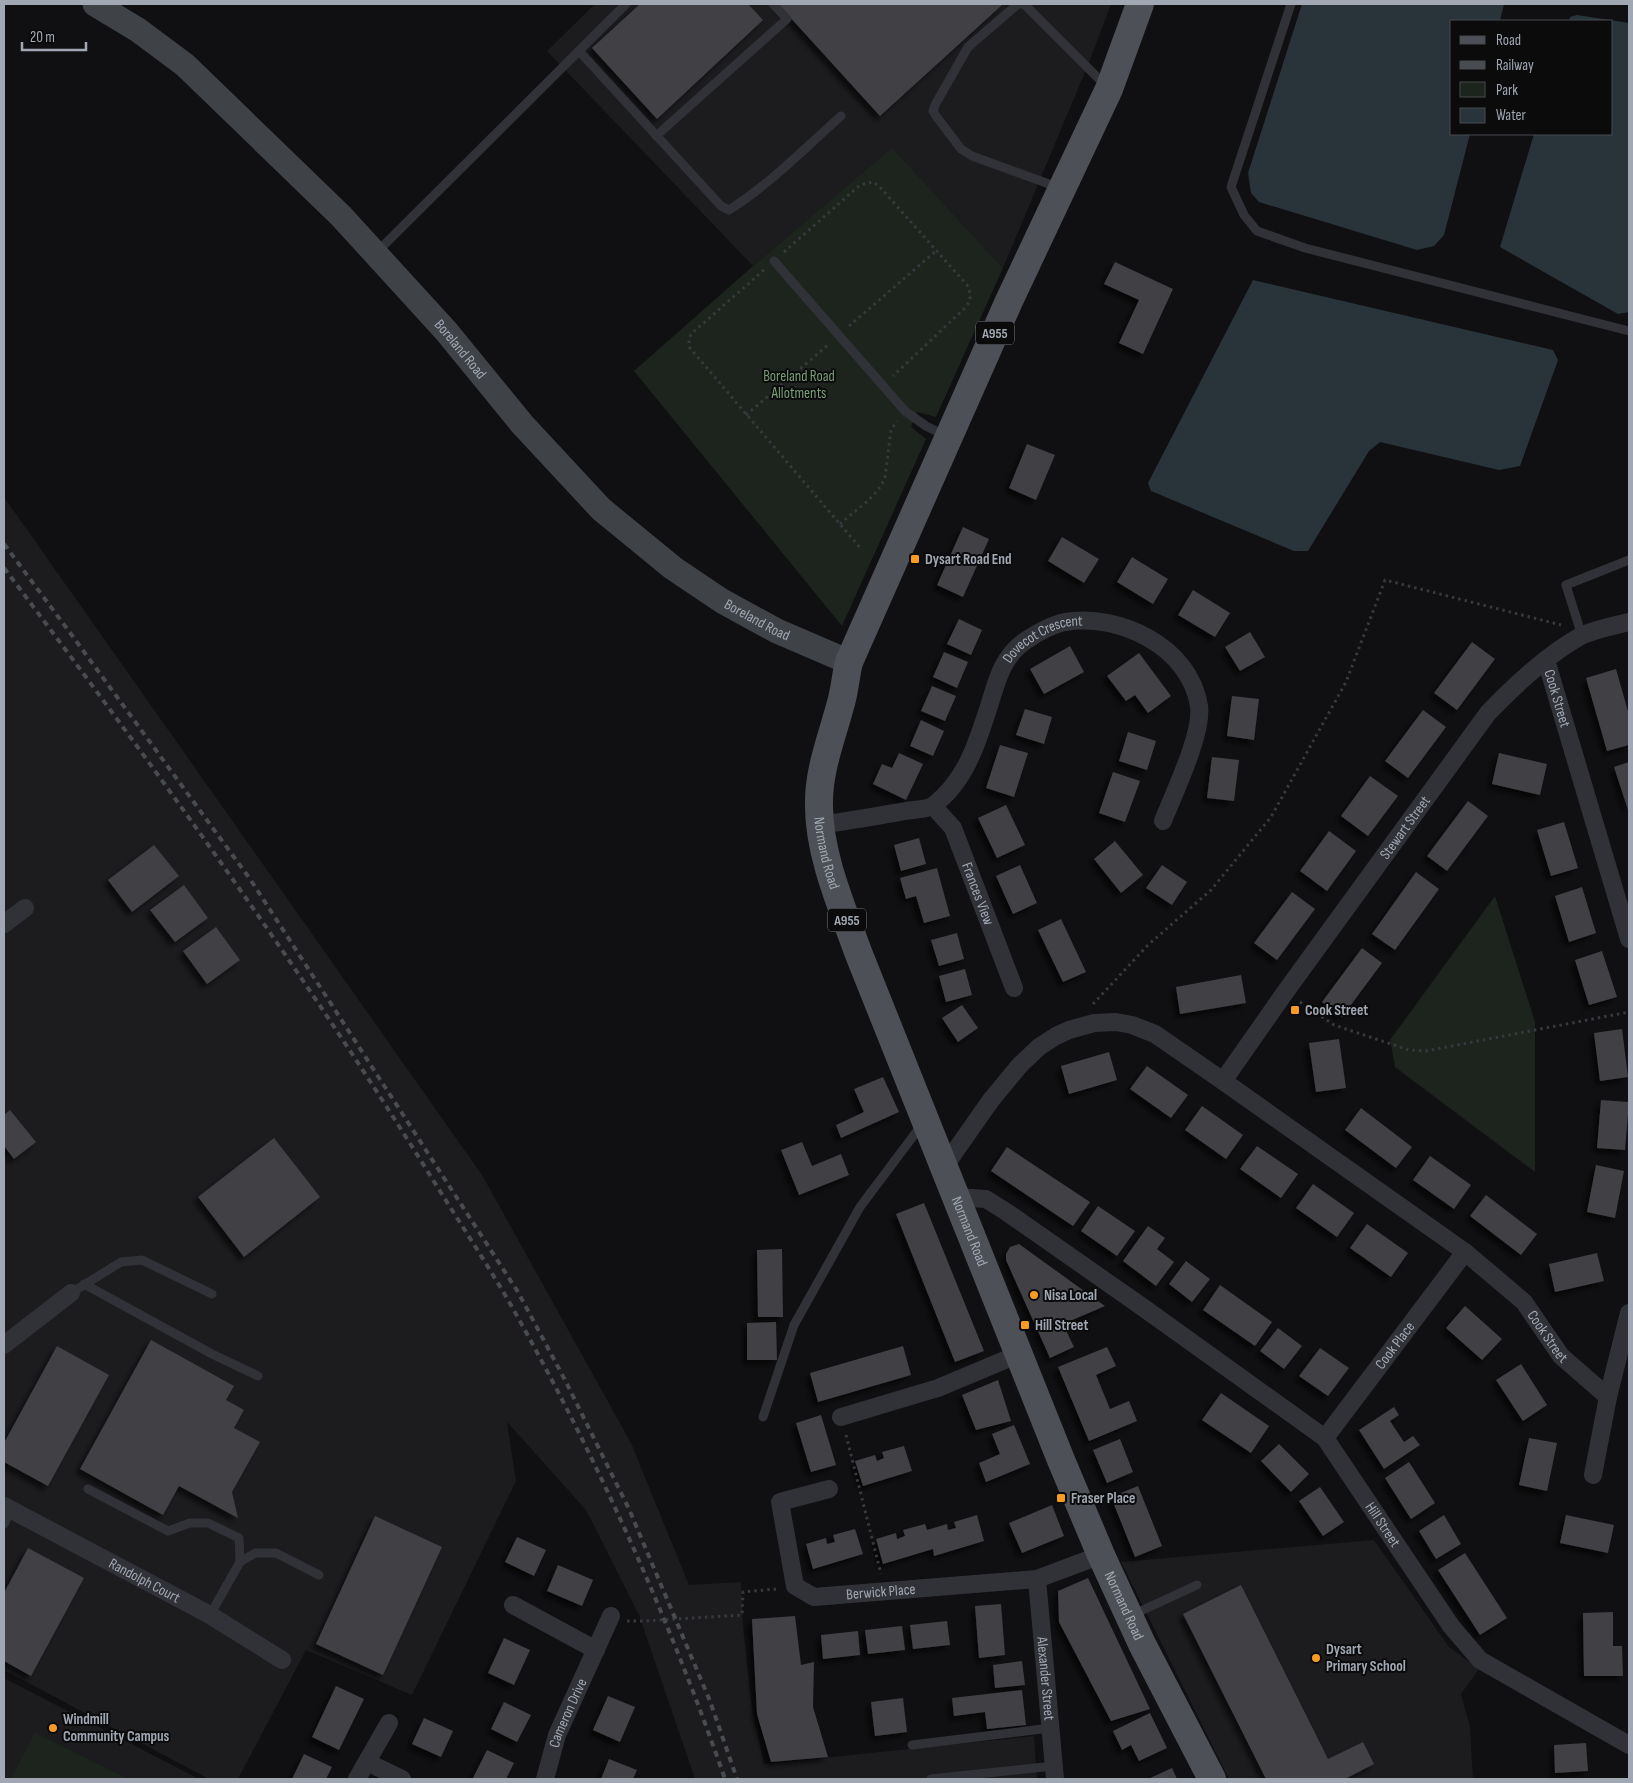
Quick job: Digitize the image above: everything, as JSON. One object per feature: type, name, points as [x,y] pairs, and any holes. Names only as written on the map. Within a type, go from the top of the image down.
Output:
[{"type":"main road","name":"Boreland Road","points":[[95,4],[138,30],[185,65],[341,216],[446,331],[522,424],[601,510],[673,568],[722,601],[777,631],[848,662]]},
{"type":"main road","name":"A955","points":[[848,662],[1009,301],[1063,189],[1108,88],[1140,4]]},
{"type":"main road","name":"Normand Road","points":[[848,662],[842,698],[822,771],[818,806],[820,825],[837,892],[858,952],[1101,1556],[1129,1616],[1212,1779]]},
{"type":"street","name":"Dovecot Crescent","points":[[933,806],[954,787],[970,759],[1001,668],[1022,643],[1044,628],[1066,622],[1104,622],[1140,634],[1168,650],[1190,677],[1199,706],[1198,730],[1163,821]]},
{"type":"street","name":"Stewart Street","points":[[1223,1081],[1488,713],[1546,660],[1582,636],[1629,622]]},
{"type":"street","name":"Cook Street","points":[[1546,660],[1629,938]]},
{"type":"street","points":[[820,825],[933,806]]},
{"type":"street","name":"Frances View","points":[[933,806],[953,828],[1014,988]]},
{"type":"street","points":[[4,924],[25,908]]},
{"type":"street","name":"Cook Street","points":[[944,1166],[991,1100],[1020,1065],[1039,1047],[1069,1030],[1094,1023],[1116,1022],[1132,1025],[1155,1034],[1465,1252],[1524,1302],[1561,1356],[1608,1397]]},
{"type":"street","name":"Hill Street","points":[[956,1197],[986,1199],[1008,1213],[1325,1438],[1451,1626],[1480,1660],[1629,1744]]},
{"type":"street","name":"Cook Place","points":[[1325,1438],[1465,1252]]},
{"type":"street","points":[[4,1345],[78,1289]]},
{"type":"street","points":[[1593,1475],[1608,1397],[1629,1313]]},
{"type":"street","points":[[841,1417],[938,1388],[1019,1354]]},
{"type":"street","name":"Berwick Place","points":[[829,1489],[780,1502],[795,1586],[814,1598],[1037,1579],[1101,1556]]},
{"type":"street","name":"Randolph Court","points":[[6,1513],[210,1615],[282,1660]]},
{"type":"street","name":"Alexander Street","points":[[1037,1579],[1054,1773]]},
{"type":"street","points":[[513,1605],[596,1650]]},
{"type":"street","name":"Cameron Drive","points":[[545,1779],[557,1735],[596,1650],[617,1618]]},
{"type":"street","points":[[357,1779],[389,1723]]},
{"type":"street","points":[[367,1762],[402,1779]]},
{"type":"lane","points":[[375,254],[626,4]]},
{"type":"lane","points":[[656,136],[787,19],[773,4]]},
{"type":"lane","points":[[1063,189],[972,156],[961,149],[933,111],[935,105],[968,47],[1018,4],[1024,4],[1108,88]]},
{"type":"lane","points":[[1291,4],[1231,187],[1244,215],[1256,231],[1305,248],[1629,331]]},
{"type":"lane","points":[[579,51],[721,206],[728,210],[768,181],[841,116]]},
{"type":"lane","points":[[774,261],[907,413],[949,438]]},
{"type":"lane","points":[[1582,636],[1566,585],[1629,560]]},
{"type":"lane","points":[[763,1417],[794,1325],[860,1207],[925,1120]]},
{"type":"lane","points":[[78,1289],[121,1262],[142,1260],[212,1294]]},
{"type":"lane","points":[[78,1289],[258,1376]]},
{"type":"lane","points":[[88,1489],[168,1532],[190,1523],[208,1523],[239,1538],[240,1562]]},
{"type":"lane","points":[[210,1615],[240,1562],[255,1553],[276,1553],[319,1575]]},
{"type":"lane","points":[[1129,1616],[1197,1585]]},
{"type":"lane","points":[[912,1745],[1050,1728]]},
{"type":"lane","points":[[931,1779],[1054,1773]]},
{"type":"path","points":[[840,524],[877,492],[883,483],[891,430],[894,424],[907,413]]},
{"type":"path","points":[[1069,1030],[1148,945],[1211,890],[1271,817],[1346,682],[1385,580],[1561,625],[1582,636]]},
{"type":"path","points":[[1286,991],[1334,1025],[1409,1050],[1426,1051],[1629,1012]]},
{"type":"path","points":[[841,1417],[885,1592]]},
{"type":"path","points":[[617,1618],[644,1622],[742,1615],[743,1592],[754,1591]]},
{"type":"shaded area","points":[[595,4],[1111,4],[1090,60],[1003,268],[892,149],[753,266],[547,51]]},
{"type":"shaded area","points":[[4,497],[482,1175],[631,1443],[689,1585],[741,1582],[743,1626],[752,1709],[764,1764],[1034,1736],[1037,1779],[695,1779],[639,1615],[586,1510],[507,1422],[516,1481],[412,1695],[306,1650],[238,1779],[209,1779],[4,1670]]},
{"type":"shaded area","name":"Dysart Primary School","points":[[1374,1540],[1449,1647],[1479,1669],[1461,1694],[1470,1727],[1473,1779],[1229,1779],[1121,1562]]},
{"type":"shaded area","name":"Windmill Community Campus","points":[[4,1678],[199,1779],[4,1779]]},
{"type":"green space","name":"Boreland Road Allotments","points":[[892,148],[1003,268],[936,417],[917,412],[911,427],[926,439],[842,626],[634,371],[753,266]]},
{"type":"green space","points":[[1495,896],[1535,1022],[1535,1172],[1395,1067],[1390,1040]]},
{"type":"green space","points":[[35,1733],[128,1779],[11,1779]]},
{"type":"water","points":[[1302,4],[1504,4],[1500,20],[1450,20],[1450,135],[1470,135],[1444,235],[1434,246],[1417,250],[1259,202],[1251,193],[1248,173]]},
{"type":"water","points":[[1577,15],[1610,20],[1569,20],[1570,17]]},
{"type":"water","points":[[1613,21],[1629,23],[1629,312],[1618,314],[1500,247],[1534,135],[1613,135]]},
{"type":"water","points":[[1253,280],[1553,350],[1558,360],[1520,466],[1499,470],[1380,442],[1369,451],[1308,551],[1294,551],[1151,491],[1148,483]]},
{"type":"building","points":[[640,4],[748,4],[763,20],[657,119],[592,48]]},
{"type":"building","points":[[778,4],[1001,4],[1002,5],[880,116]]},
{"type":"building","points":[[1115,262],[1173,289],[1143,354],[1119,343],[1139,300],[1104,284]]},
{"type":"building","points":[[1027,444],[1055,455],[1036,500],[1009,488]]},
{"type":"building","points":[[963,527],[989,539],[963,597],[937,585]]},
{"type":"building","points":[[1062,537],[1099,559],[1084,583],[1048,561]]},
{"type":"building","points":[[1132,557],[1168,579],[1153,604],[1117,582]]},
{"type":"building","points":[[1193,590],[1230,613],[1215,637],[1178,615]]},
{"type":"building","points":[[959,619],[982,630],[971,655],[947,644]]},
{"type":"building","points":[[1250,632],[1265,657],[1240,671],[1225,647]]},
{"type":"building","points":[[1472,642],[1495,659],[1457,710],[1434,693]]},
{"type":"building","points":[[1070,646],[1084,672],[1044,694],[1030,669]]},
{"type":"building","points":[[944,652],[968,662],[957,688],[933,677]]},
{"type":"building","points":[[1139,653],[1171,696],[1148,713],[1135,695],[1126,701],[1107,676]]},
{"type":"building","points":[[1616,669],[1629,715],[1629,745],[1607,751],[1586,678]]},
{"type":"building","points":[[932,686],[956,696],[945,721],[921,711]]},
{"type":"building","points":[[1232,696],[1259,699],[1254,740],[1227,736]]},
{"type":"building","points":[[1025,709],[1052,717],[1044,744],[1016,735]]},
{"type":"building","points":[[1423,710],[1446,727],[1408,778],[1385,761]]},
{"type":"building","points":[[921,720],[944,731],[933,756],[910,746]]},
{"type":"building","points":[[1128,732],[1156,741],[1147,770],[1119,761]]},
{"type":"building","points":[[1000,745],[1028,753],[1014,797],[986,788]]},
{"type":"building","points":[[899,753],[923,764],[906,800],[873,784],[882,764],[892,768]]},
{"type":"building","points":[[1499,753],[1547,764],[1540,795],[1492,784]]},
{"type":"building","points":[[1212,757],[1239,760],[1234,801],[1207,798]]},
{"type":"building","points":[[1629,762],[1629,813],[1614,767]]},
{"type":"building","points":[[1113,772],[1140,781],[1125,822],[1099,813]]},
{"type":"building","points":[[1370,776],[1398,796],[1368,836],[1341,816]]},
{"type":"building","points":[[1468,801],[1488,816],[1447,871],[1427,856]]},
{"type":"building","points":[[1006,805],[1025,845],[997,858],[978,818]]},
{"type":"building","points":[[1564,822],[1578,868],[1551,876],[1537,830]]},
{"type":"building","points":[[1329,831],[1356,851],[1327,891],[1300,871]]},
{"type":"building","points":[[919,838],[926,864],[901,871],[894,845]]},
{"type":"building","points":[[1115,841],[1143,875],[1121,893],[1094,859]]},
{"type":"building","points":[[154,845],[179,876],[132,912],[108,880]]},
{"type":"building","points":[[1020,865],[1037,903],[1013,914],[996,876]]},
{"type":"building","points":[[1162,865],[1187,882],[1172,905],[1146,888]]},
{"type":"building","points":[[937,868],[950,916],[924,923],[916,896],[906,899],[900,878]]},
{"type":"building","points":[[1416,872],[1439,889],[1395,950],[1372,934]]},
{"type":"building","points":[[184,885],[208,918],[175,942],[150,910]]},
{"type":"building","points":[[1582,887],[1596,933],[1569,942],[1555,896]]},
{"type":"building","points":[[1292,892],[1315,909],[1277,960],[1254,943]]},
{"type":"building","points":[[1061,919],[1086,972],[1063,982],[1038,930]]},
{"type":"building","points":[[216,927],[240,960],[207,984],[183,951]]},
{"type":"building","points":[[957,933],[964,959],[939,966],[931,940]]},
{"type":"building","points":[[1362,948],[1382,963],[1342,1017],[1322,1002]]},
{"type":"building","points":[[1602,951],[1617,997],[1589,1005],[1575,960]]},
{"type":"building","points":[[965,969],[972,995],[946,1002],[939,976]]},
{"type":"building","points":[[1241,975],[1246,1003],[1180,1014],[1176,987]]},
{"type":"building","points":[[962,1005],[978,1028],[958,1042],[942,1018]]},
{"type":"building","points":[[1622,1029],[1628,1077],[1600,1081],[1594,1033]]},
{"type":"building","points":[[1339,1039],[1346,1088],[1316,1092],[1309,1043]]},
{"type":"building","points":[[1109,1052],[1117,1080],[1069,1094],[1061,1066]]},
{"type":"building","points":[[1147,1066],[1188,1095],[1171,1118],[1130,1089]]},
{"type":"building","points":[[883,1077],[899,1112],[841,1138],[836,1125],[864,1112],[854,1089]]},
{"type":"building","points":[[1601,1100],[1629,1102],[1625,1150],[1597,1148]]},
{"type":"building","points":[[1202,1106],[1243,1135],[1226,1159],[1185,1130]]},
{"type":"building","points":[[1361,1108],[1412,1147],[1396,1168],[1345,1130]]},
{"type":"building","points":[[10,1110],[36,1142],[14,1159],[4,1146],[4,1115]]},
{"type":"building","points":[[274,1138],[320,1197],[244,1257],[198,1197]]},
{"type":"building","points":[[802,1142],[812,1166],[841,1154],[849,1175],[799,1195],[781,1150]]},
{"type":"building","points":[[1257,1146],[1298,1174],[1281,1198],[1240,1169]]},
{"type":"building","points":[[1007,1147],[1090,1202],[1073,1226],[991,1171]]},
{"type":"building","points":[[1430,1156],[1471,1185],[1454,1209],[1413,1180]]},
{"type":"building","points":[[1596,1165],[1624,1171],[1615,1218],[1587,1212]]},
{"type":"building","points":[[1313,1184],[1354,1213],[1337,1237],[1296,1208]]},
{"type":"building","points":[[1486,1195],[1537,1234],[1521,1255],[1470,1216]]},
{"type":"building","points":[[924,1203],[984,1351],[955,1362],[896,1214]]},
{"type":"building","points":[[1098,1206],[1135,1231],[1117,1256],[1081,1231]]},
{"type":"building","points":[[1367,1224],[1408,1253],[1391,1277],[1350,1248]]},
{"type":"building","points":[[1148,1226],[1165,1238],[1157,1249],[1174,1262],[1156,1286],[1123,1261]]},
{"type":"building","points":[[1019,1244],[1105,1306],[1063,1324],[1074,1347],[1050,1358],[1006,1260],[1006,1254],[1010,1247]]},
{"type":"building","points":[[782,1249],[783,1317],[758,1317],[757,1250]]},
{"type":"building","points":[[1597,1253],[1604,1281],[1555,1292],[1549,1264]]},
{"type":"building","points":[[1186,1261],[1210,1279],[1192,1302],[1169,1284]]},
{"type":"building","points":[[1220,1285],[1272,1322],[1255,1346],[1203,1310]]},
{"type":"building","points":[[1465,1306],[1502,1339],[1482,1360],[1446,1328]]},
{"type":"building","points":[[776,1322],[777,1360],[747,1360],[747,1323]]},
{"type":"building","points":[[1278,1328],[1302,1346],[1284,1369],[1260,1351]]},
{"type":"building","points":[[151,1340],[234,1386],[226,1400],[244,1410],[234,1428],[260,1442],[232,1492],[238,1518],[179,1486],[163,1515],[80,1469]]},
{"type":"building","points":[[57,1346],[109,1375],[48,1486],[4,1462],[4,1443]]},
{"type":"building","points":[[903,1346],[911,1375],[818,1402],[810,1373]]},
{"type":"building","points":[[1107,1347],[1116,1366],[1096,1375],[1110,1409],[1129,1401],[1137,1421],[1089,1441],[1058,1367]]},
{"type":"building","points":[[1320,1348],[1349,1368],[1328,1396],[1299,1376]]},
{"type":"building","points":[[1521,1364],[1547,1405],[1523,1421],[1496,1380]]},
{"type":"building","points":[[998,1380],[1011,1421],[976,1430],[962,1395]]},
{"type":"building","points":[[1221,1393],[1269,1426],[1251,1453],[1202,1420]]},
{"type":"building","points":[[1394,1407],[1399,1415],[1390,1421],[1404,1442],[1413,1436],[1420,1445],[1384,1469],[1359,1430]]},
{"type":"building","points":[[821,1415],[836,1465],[811,1472],[796,1423]]},
{"type":"building","points":[[1014,1425],[1030,1464],[986,1482],[979,1463],[1000,1454],[992,1434]]},
{"type":"building","points":[[1529,1438],[1557,1443],[1547,1491],[1519,1485]]},
{"type":"building","points":[[1120,1439],[1133,1472],[1107,1483],[1093,1450]]},
{"type":"building","points":[[1279,1444],[1309,1474],[1291,1492],[1261,1461]]},
{"type":"building","points":[[904,1446],[912,1471],[863,1486],[855,1461],[875,1455],[877,1461],[884,1458],[882,1452]]},
{"type":"building","points":[[1409,1462],[1435,1503],[1411,1519],[1385,1478]]},
{"type":"building","points":[[1138,1486],[1162,1546],[1135,1557],[1111,1497]]},
{"type":"building","points":[[1320,1487],[1344,1522],[1323,1536],[1299,1501]]},
{"type":"building","points":[[1052,1505],[1064,1536],[1022,1553],[1009,1523]]},
{"type":"building","points":[[977,1515],[984,1541],[934,1556],[933,1549],[883,1564],[876,1539],[896,1533],[897,1539],[905,1536],[903,1530],[925,1524],[927,1530],[947,1524],[948,1530],[956,1528],[954,1522]]},
{"type":"building","points":[[1444,1515],[1461,1544],[1436,1559],[1419,1531]]},
{"type":"building","points":[[1566,1515],[1614,1525],[1608,1553],[1560,1543]]},
{"type":"building","points":[[375,1516],[442,1547],[383,1675],[316,1644]]},
{"type":"building","points":[[855,1529],[863,1554],[813,1569],[806,1544],[826,1538],[827,1544],[835,1542],[833,1535]]},
{"type":"building","points":[[517,1537],[546,1550],[534,1576],[505,1562]]},
{"type":"building","points":[[28,1548],[84,1578],[31,1676],[4,1661],[4,1593]]},
{"type":"building","points":[[1465,1553],[1507,1618],[1480,1635],[1438,1570]]},
{"type":"building","points":[[558,1565],[593,1580],[582,1606],[547,1591]]},
{"type":"building","points":[[1088,1578],[1150,1709],[1111,1721],[1059,1622],[1058,1591]]},
{"type":"building","points":[[1241,1585],[1328,1759],[1363,1742],[1374,1764],[1345,1779],[1266,1779],[1183,1614]]},
{"type":"building","points":[[1001,1604],[1005,1655],[979,1658],[975,1606]]},
{"type":"building","points":[[1613,1612],[1613,1646],[1622,1646],[1623,1676],[1584,1676],[1583,1613]]},
{"type":"building","points":[[795,1616],[801,1665],[814,1662],[813,1707],[828,1757],[771,1762],[757,1714],[752,1619]]},
{"type":"building","points":[[947,1621],[950,1645],[913,1649],[910,1625]]},
{"type":"building","points":[[902,1626],[905,1650],[868,1654],[865,1630]]},
{"type":"building","points":[[858,1631],[860,1655],[823,1659],[821,1635]]},
{"type":"building","points":[[504,1638],[530,1650],[514,1685],[488,1673]]},
{"type":"building","points":[[1022,1661],[1025,1685],[995,1688],[993,1665]]},
{"type":"building","points":[[336,1686],[364,1699],[339,1750],[312,1737]]},
{"type":"building","points":[[1022,1690],[1026,1725],[987,1729],[985,1712],[954,1716],[952,1698]]},
{"type":"building","points":[[608,1696],[635,1707],[620,1742],[593,1730]]},
{"type":"building","points":[[903,1698],[907,1732],[875,1736],[871,1702]]},
{"type":"building","points":[[504,1702],[531,1715],[517,1742],[491,1729]]},
{"type":"building","points":[[1150,1713],[1167,1748],[1139,1761],[1131,1745],[1122,1750],[1113,1731]]},
{"type":"building","points":[[424,1718],[453,1731],[441,1757],[412,1744]]},
{"type":"building","points":[[1586,1743],[1588,1771],[1555,1773],[1554,1745]]},
{"type":"building","points":[[487,1750],[514,1763],[506,1779],[473,1778]]},
{"type":"building","points":[[304,1754],[332,1767],[326,1779],[292,1779]]},
{"type":"building","points":[[609,1759],[637,1770],[633,1779],[601,1779]]},
{"type":"building","points":[[1172,1768],[1177,1779],[1148,1779]]},
{"type":"railway","points":[[4,544],[250,879],[518,1292],[565,1380],[629,1509],[710,1701],[737,1779]]},
{"type":"railway","points":[[4,568],[116,717],[279,945],[383,1101],[508,1300],[570,1415],[627,1535],[679,1656],[725,1779]]},
{"type":"place","name":"Dysart Road End","points":[[915,559]]},
{"type":"place","name":"Cook Street","points":[[1295,1010]]},
{"type":"place","name":"Nisa Local","points":[[1034,1295]]},
{"type":"place","name":"Hill Street","points":[[1025,1325]]},
{"type":"place","name":"Fraser Place","points":[[1061,1498]]},
{"type":"place","name":"Dysart Primary School","points":[[1316,1658]]},
{"type":"place","name":"Windmill Community Campus","points":[[53,1728]]}]
